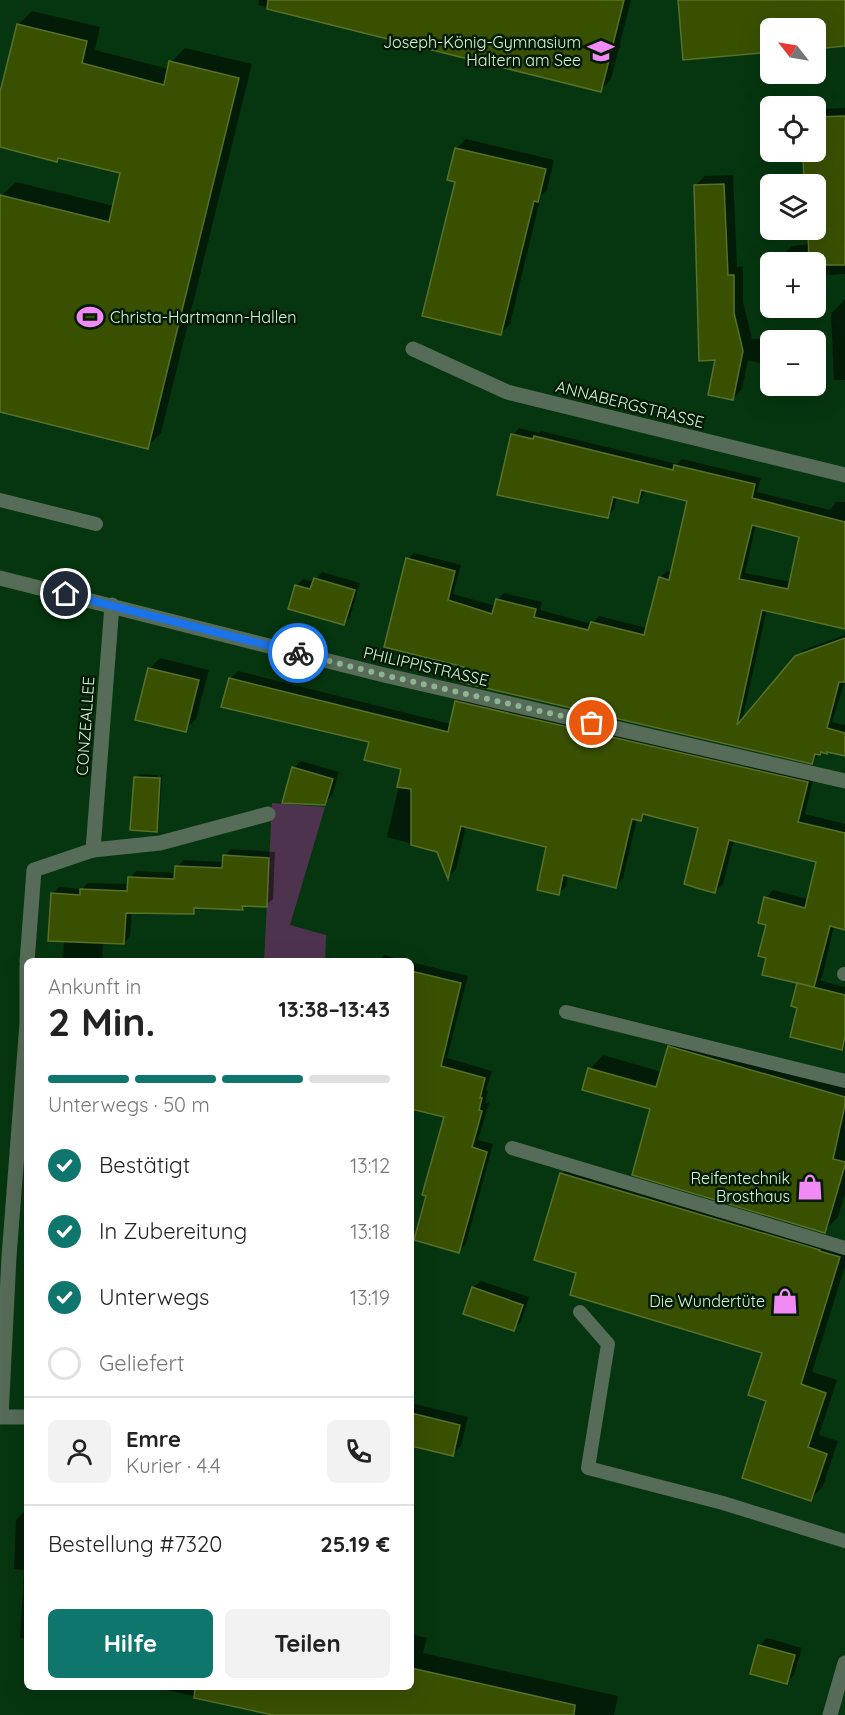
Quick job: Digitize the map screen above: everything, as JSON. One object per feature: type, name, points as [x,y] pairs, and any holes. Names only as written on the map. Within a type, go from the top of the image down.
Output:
[{"type":"street","name":"ANNABERGSTRASSE","points":[[412,349],[507,392],[845,475]]},
{"type":"street","name":"PHILIPPISTRASSE","points":[[0,578],[384,675],[845,781]]},
{"type":"street","name":"CONZEALLEE","points":[[93,850],[112,605]]},
{"type":"street","points":[[27,958],[34,870],[93,850],[160,843],[268,814]]},
{"type":"street","points":[[24,1107],[20,1218],[1,1417],[24,1417]]},
{"type":"street","points":[[830,1715],[845,1663]]},
{"type":"lane","points":[[0,500],[96,524]]},
{"type":"lane","points":[[566,1012],[845,1081]]},
{"type":"lane","points":[[513,1148],[845,1248]]},
{"type":"lane","points":[[580,1312],[608,1344],[588,1468],[723,1503],[845,1541]]},
{"type":"shaded area","points":[[272,803],[325,807],[290,925],[326,935],[325,958],[264,958]]},
{"type":"building","points":[[268,0],[624,0],[601,92],[267,9]]},
{"type":"building","points":[[678,0],[845,0],[845,46],[826,48],[826,18],[760,18],[760,53],[683,60]]},
{"type":"building","points":[[17,24],[87,41],[82,63],[164,85],[169,61],[239,78],[148,449],[0,412],[0,195],[109,222],[120,173],[58,158],[57,162],[0,147],[0,92]]},
{"type":"building","points":[[845,116],[845,265],[826,265],[826,252],[809,252],[808,240],[826,240],[826,174],[804,174],[803,162],[826,162],[826,117]]},
{"type":"building","points":[[455,148],[546,169],[538,202],[534,201],[501,335],[422,316],[455,182],[447,180]]},
{"type":"building","points":[[724,184],[728,275],[734,275],[734,313],[743,351],[733,400],[708,395],[715,360],[699,361],[694,185]]},
{"type":"building","points":[[511,434],[533,439],[534,436],[673,470],[674,465],[755,484],[752,498],[845,522],[845,629],[762,610],[737,725],[795,656],[845,638],[845,682],[839,682],[827,728],[845,733],[845,756],[821,752],[820,755],[815,754],[812,764],[460,682],[464,667],[384,647],[406,558],[455,571],[448,600],[492,614],[496,599],[536,609],[534,617],[588,630],[591,622],[644,635],[659,577],[669,580],[687,501],[641,490],[638,503],[613,497],[608,518],[497,495]],"holes":[[[752,525],[799,537],[788,589],[739,579]]]},
{"type":"building","points":[[314,578],[355,590],[344,625],[288,609],[295,585],[310,589]]},
{"type":"building","points":[[148,668],[199,680],[186,732],[135,720]]},
{"type":"building","points":[[229,678],[448,732],[455,701],[808,782],[798,822],[845,833],[845,930],[830,926],[814,987],[762,975],[766,958],[758,956],[766,925],[758,923],[764,897],[805,908],[816,862],[729,840],[715,893],[700,889],[684,884],[698,828],[643,814],[641,821],[632,819],[616,888],[563,875],[559,895],[537,890],[546,847],[461,826],[448,879],[437,852],[411,845],[411,789],[397,787],[401,769],[364,760],[369,742],[221,707]]},
{"type":"building","points":[[292,767],[333,779],[325,805],[282,803]]},
{"type":"building","points":[[134,777],[160,778],[157,832],[130,830]]},
{"type":"building","points":[[223,855],[269,858],[267,907],[242,906],[243,910],[194,908],[194,914],[126,913],[124,944],[48,941],[51,893],[80,895],[80,889],[127,891],[128,877],[174,879],[175,866],[222,868]]},
{"type":"building","points":[[414,972],[461,983],[441,1066],[485,1078],[480,1098],[482,1098],[479,1110],[482,1111],[472,1147],[487,1152],[459,1253],[414,1240],[426,1196],[422,1195],[444,1117],[414,1110]]},
{"type":"building","points":[[797,983],[845,995],[845,1037],[842,1050],[790,1037],[797,1008],[791,1006]]},
{"type":"building","points":[[668,1046],[845,1097],[833,1159],[845,1162],[845,1165],[825,1233],[632,1175],[650,1109],[582,1090],[588,1068],[656,1087]]},
{"type":"building","points":[[560,1173],[840,1257],[801,1384],[826,1393],[808,1447],[827,1454],[811,1501],[742,1478],[766,1401],[748,1395],[762,1353],[570,1295],[576,1273],[534,1260]]},
{"type":"building","points":[[472,1287],[523,1305],[514,1331],[463,1314]]},
{"type":"building","points":[[414,1414],[460,1425],[453,1456],[414,1447]]},
{"type":"building","points":[[758,1645],[795,1655],[787,1684],[750,1674]]},
{"type":"building","points":[[414,1669],[575,1705],[574,1715],[273,1715],[194,1698],[195,1690],[414,1690]]},
{"type":"way so far","points":[[298,653],[592,723]]},
{"type":"place","name":"Joseph-König-Gymnasium Haltern am See","points":[[601,51]]},
{"type":"place","name":"Christa-Hartmann-Hallen","points":[[90,317]]},
{"type":"place","name":"Reifentechnik Brosthaus","points":[[810,1187]]},
{"type":"place","name":"Die Wundertüte","points":[[785,1301]]},
{"type":"route","points":[[66,594],[298,653]]}]
